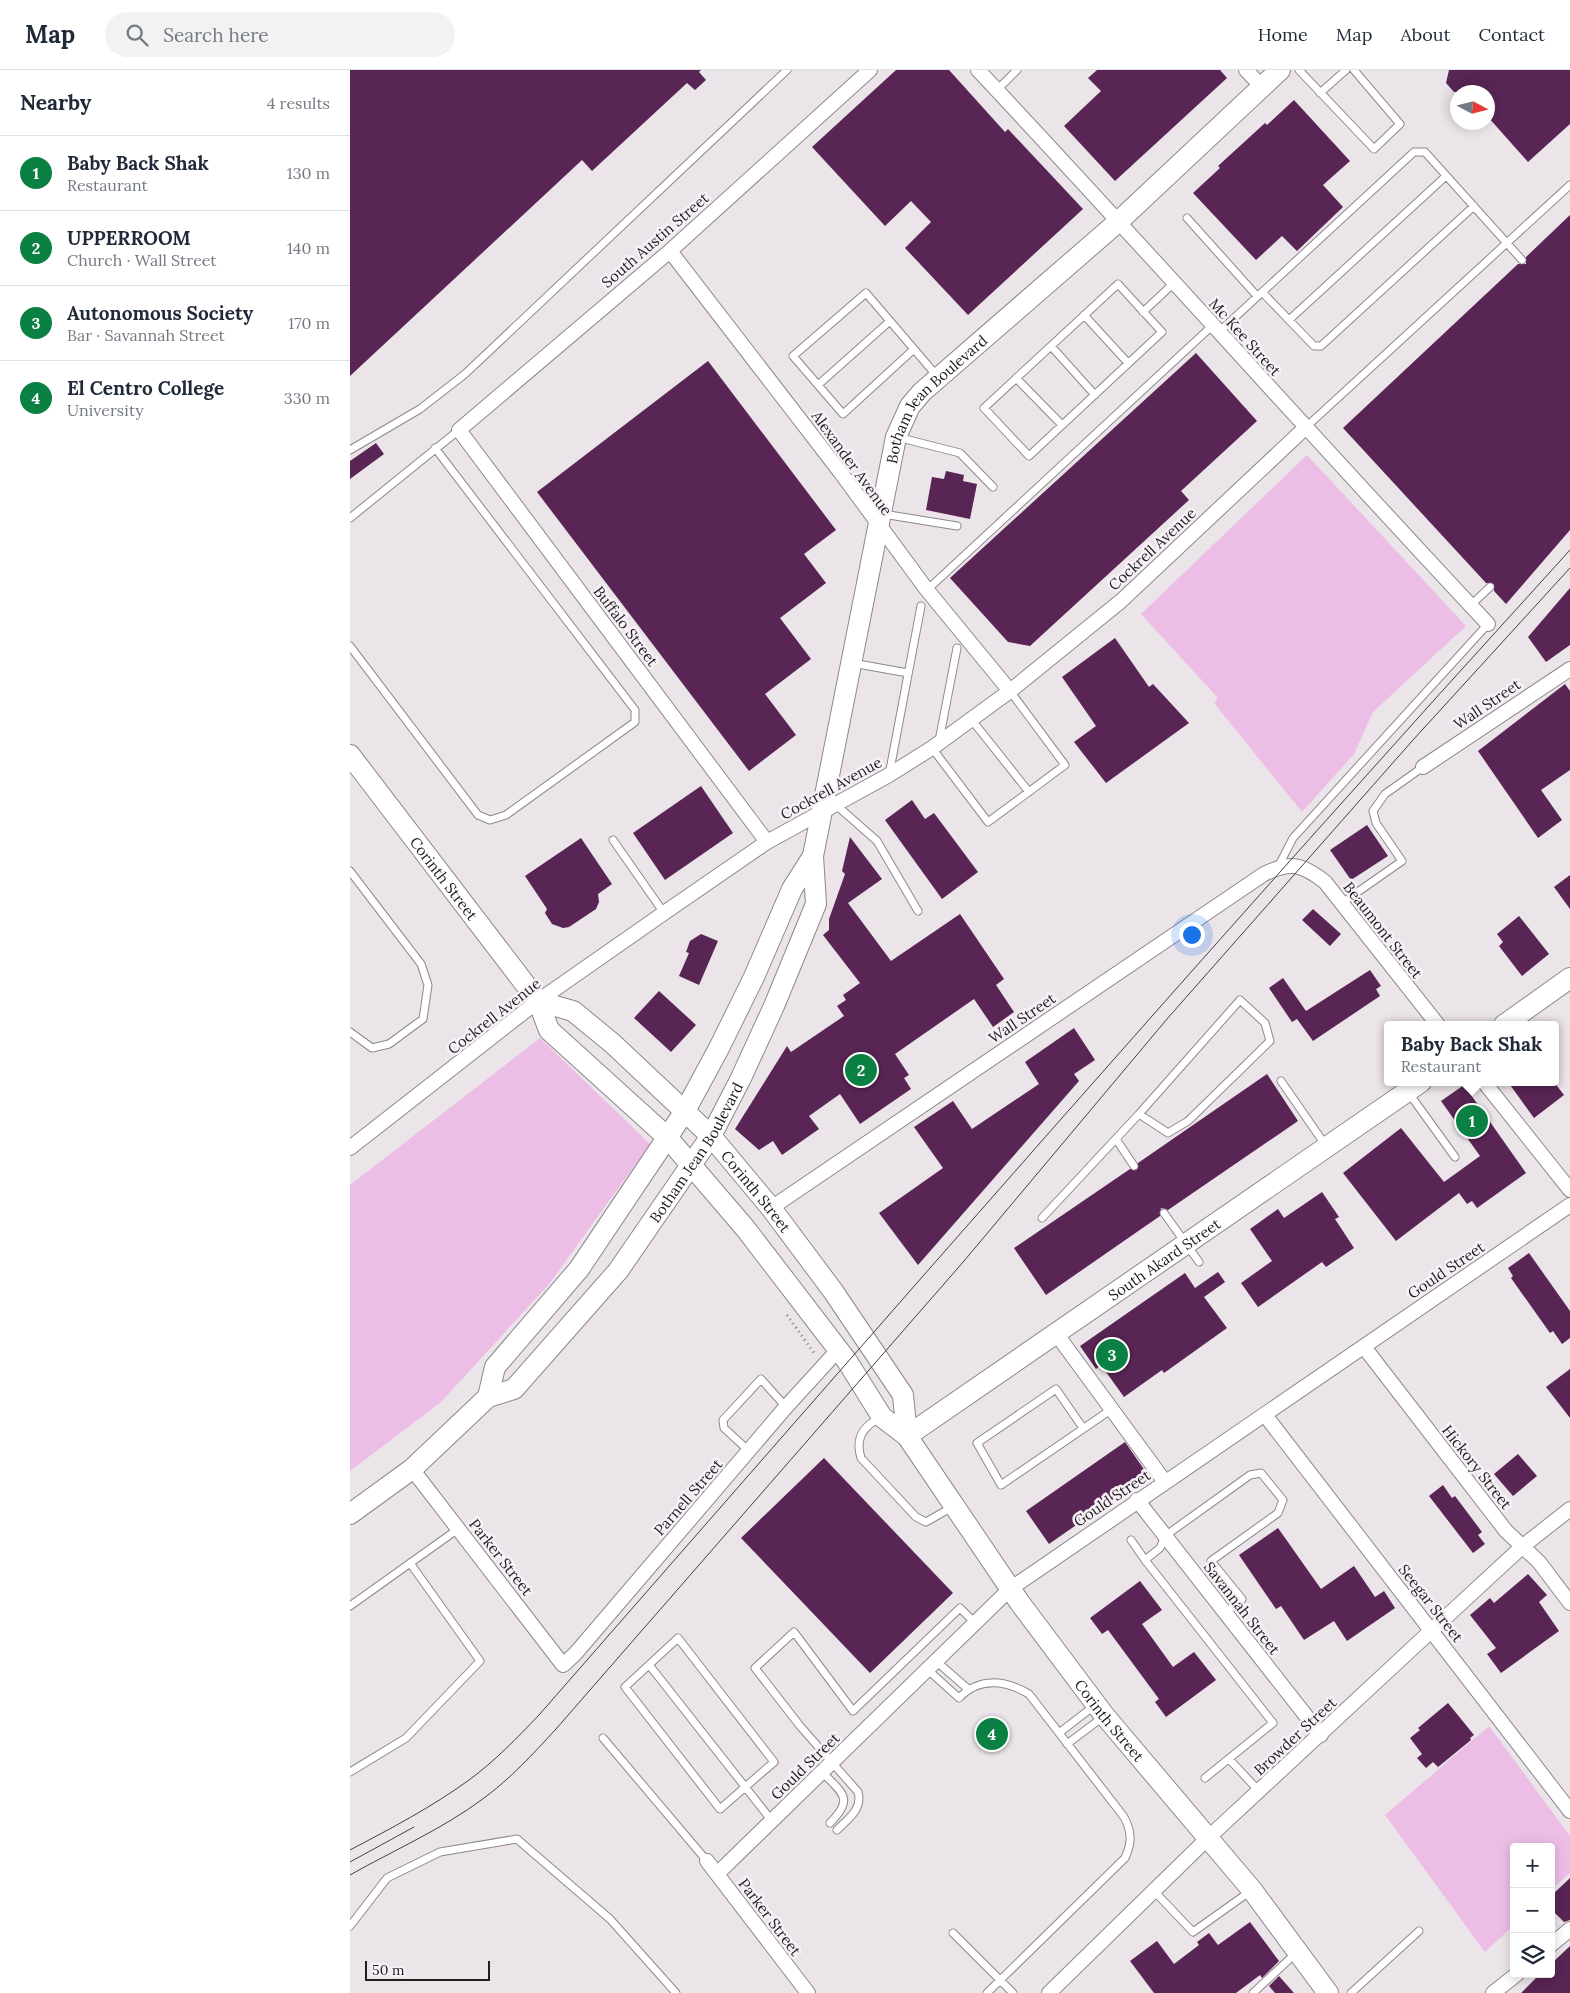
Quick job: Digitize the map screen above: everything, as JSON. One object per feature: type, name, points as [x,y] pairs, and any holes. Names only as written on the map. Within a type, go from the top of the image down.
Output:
[{"type":"main road","name":"Botham Jean Boulevard","points":[[488,1397],[495,1367],[579,1269],[685,1111],[749,986],[792,889],[814,856],[829,807],[852,663],[896,438],[910,406],[939,378],[1119,221],[1280,70]]},
{"type":"main road","name":"Corinth Street","points":[[350,755],[538,1001],[549,1030],[667,1137],[746,1228],[838,1350],[882,1417],[907,1436],[1010,1589],[1100,1710],[1252,1890],[1328,1993]]},
{"type":"main road","name":"Botham Jean Boulevard","points":[[350,1514],[412,1469],[488,1397],[514,1389],[581,1316],[618,1271],[711,1136],[774,1006],[816,904],[814,856]]},
{"type":"main road","points":[[1510,1021],[1570,978]]},
{"type":"main road","name":"Corinth Street","points":[[538,1001],[573,1011],[711,1136],[771,1208],[833,1291],[903,1395],[907,1436]]},
{"type":"main road","name":"South Akard Street","points":[[907,1436],[1055,1332],[1414,1087]]},
{"type":"street","name":"South Austin Street","points":[[458,430],[670,251],[870,70]]},
{"type":"street","name":"Mc Kee Street","points":[[978,70],[1175,282],[1305,428],[1488,624]]},
{"type":"street","points":[[1246,70],[1262,87]]},
{"type":"street","name":"Alexander Avenue","points":[[670,251],[879,520],[927,590],[1010,691]]},
{"type":"street","name":"Cockrell Avenue","points":[[350,1148],[538,1001],[664,913],[767,842],[889,776],[936,745],[1010,691],[1121,600],[1305,428]]},
{"type":"street","name":"Buffalo Street","points":[[458,430],[767,842]]},
{"type":"street","name":"Wall Street","points":[[1423,767],[1570,669]]},
{"type":"street","name":"Wall Street","points":[[771,1208],[1264,874],[1278,867],[1295,866]]},
{"type":"street","name":"Beaumont Street","points":[[1295,866],[1309,870],[1325,882],[1435,1021]]},
{"type":"street","points":[[1487,1086],[1570,1190]]},
{"type":"street","name":"Gould Street","points":[[717,1874],[1010,1589],[1137,1500],[1265,1415],[1570,1205]]},
{"type":"street","points":[[1055,1332],[1165,1482]]},
{"type":"street","name":"Hickory Street","points":[[1364,1347],[1506,1531],[1539,1562],[1570,1603]]},
{"type":"street","name":"Parnell Street","points":[[563,1665],[575,1654],[786,1407],[838,1350]]},
{"type":"street","name":"Seegar Street","points":[[1265,1415],[1570,1811]]},
{"type":"street","name":"Parker Street","points":[[412,1469],[563,1665]]},
{"type":"street","name":"Savannah Street","points":[[1137,1500],[1321,1735]]},
{"type":"street","name":"Browder Street","points":[[1049,1993],[1208,1838],[1523,1546],[1570,1509]]},
{"type":"street","name":"Parker Street","points":[[707,1860],[808,1993]]},
{"type":"street","points":[[1555,1942],[1570,1929]]},
{"type":"street","points":[[1493,1993],[1512,1978]]},
{"type":"lane","points":[[350,450],[420,409],[465,374],[787,70]]},
{"type":"lane","points":[[997,90],[1018,70]]},
{"type":"lane","points":[[1298,70],[1374,149],[1400,124],[1354,70]]},
{"type":"lane","points":[[1320,93],[1346,70]]},
{"type":"lane","points":[[927,590],[1216,328],[1259,294],[1414,152],[1424,152],[1508,242],[1522,260]]},
{"type":"lane","points":[[1289,320],[1446,176]]},
{"type":"lane","points":[[1305,428],[1570,185]]},
{"type":"lane","points":[[1187,218],[1259,294],[1289,320],[1314,346],[1321,346],[1474,206]]},
{"type":"lane","points":[[1144,312],[1175,282]]},
{"type":"lane","points":[[1118,284],[1144,312],[1162,332],[1028,456],[984,408],[1118,284]]},
{"type":"lane","points":[[914,349],[843,414],[793,356],[866,293],[939,378]]},
{"type":"lane","points":[[1084,315],[1128,363]]},
{"type":"lane","points":[[818,385],[890,321]]},
{"type":"lane","points":[[1051,346],[1095,395]]},
{"type":"lane","points":[[1016,378],[1062,425]]},
{"type":"lane","points":[[350,518],[458,430]]},
{"type":"lane","points":[[896,438],[960,453],[993,487]]},
{"type":"lane","points":[[350,646],[478,815],[490,820],[506,815],[636,722],[635,710],[435,448]]},
{"type":"lane","points":[[879,520],[956,526]]},
{"type":"lane","points":[[1471,605],[1490,586]]},
{"type":"lane","points":[[889,776],[921,606]]},
{"type":"lane","points":[[1278,867],[1293,838],[1488,624]]},
{"type":"lane","points":[[957,648],[936,745],[988,822],[1065,766],[1010,691]]},
{"type":"lane","points":[[852,663],[908,673]]},
{"type":"lane","points":[[970,719],[1029,792]]},
{"type":"lane","points":[[1342,903],[1402,861],[1376,823],[1373,811],[1385,794],[1423,767]]},
{"type":"lane","points":[[829,807],[877,841],[918,910]]},
{"type":"lane","points":[[613,840],[664,913]]},
{"type":"lane","points":[[350,871],[421,964],[428,985],[423,1019],[389,1044],[372,1048],[353,1037],[350,1032]]},
{"type":"lane","points":[[1042,1218],[1139,1114],[1240,1000],[1265,1023],[1270,1041],[1188,1121],[1168,1133],[1139,1114]]},
{"type":"lane","points":[[1281,1081],[1326,1146]]},
{"type":"lane","points":[[1414,1087],[1455,1157]]},
{"type":"lane","points":[[1116,1139],[1134,1166]]},
{"type":"lane","points":[[1164,1213],[1199,1262]]},
{"type":"lane","points":[[749,1450],[724,1428],[723,1420],[761,1379],[786,1407]]},
{"type":"lane","points":[[1083,1428],[1056,1389],[977,1443],[1001,1485],[1112,1409]]},
{"type":"lane","points":[[882,1417],[868,1424],[860,1437],[858,1450],[861,1458],[916,1517],[926,1522],[955,1506]]},
{"type":"lane","points":[[1145,1560],[1160,1548],[1165,1536],[1250,1475],[1261,1473],[1283,1500],[1278,1513],[1210,1560],[1242,1599],[1239,1604],[1224,1612]]},
{"type":"lane","points":[[350,1606],[458,1529]]},
{"type":"lane","points":[[1131,1540],[1273,1723],[1205,1778]]},
{"type":"lane","points":[[350,1772],[406,1738],[480,1661],[410,1564]]},
{"type":"lane","points":[[837,1830],[858,1808],[860,1797],[855,1787],[800,1726],[755,1668],[794,1632],[853,1711],[960,1608],[975,1623]]},
{"type":"lane","points":[[678,1638],[774,1762],[720,1809],[625,1687],[650,1666],[678,1638]]},
{"type":"lane","points":[[932,1665],[968,1689]]},
{"type":"lane","points":[[932,1665],[960,1698],[968,1689],[983,1683],[999,1682],[1015,1686],[1029,1694],[1124,1817],[1131,1838],[1125,1858],[987,1993]]},
{"type":"lane","points":[[650,1666],[772,1821]]},
{"type":"lane","points":[[1059,1733],[1100,1710]]},
{"type":"lane","points":[[1067,1744],[1100,1710]]},
{"type":"lane","points":[[603,1738],[707,1860]]},
{"type":"lane","points":[[1228,1759],[1259,1791]]},
{"type":"lane","points":[[822,1772],[841,1791],[845,1801],[842,1811],[830,1823]]},
{"type":"lane","points":[[350,1926],[387,1878],[440,1852],[517,1839],[610,1919],[676,1993]]},
{"type":"lane","points":[[1154,1891],[1193,1932],[1252,1890]]},
{"type":"lane","points":[[1351,1993],[1420,1931]]},
{"type":"lane","points":[[953,1932],[1013,1993]]},
{"type":"lane","points":[[1253,1993],[1298,1951]]},
{"type":"shaded area","points":[[1307,455],[1466,626],[1373,712],[1354,754],[1302,812],[1214,703],[1218,698],[1141,614]]},
{"type":"shaded area","points":[[540,1038],[650,1144],[550,1283],[441,1402],[350,1471],[350,1185]]},
{"type":"shaded area","points":[[1489,1726],[1570,1836],[1570,1873],[1555,1886],[1555,1843],[1510,1843],[1510,1929],[1485,1952],[1385,1815]]},
{"type":"building","points":[[350,70],[701,70],[699,72],[706,80],[695,90],[687,83],[592,171],[582,160],[350,376]]},
{"type":"building","points":[[896,70],[949,70],[1005,132],[1008,129],[1083,209],[968,315],[905,248],[931,222],[911,201],[885,226],[812,147]]},
{"type":"building","points":[[1097,70],[1220,70],[1227,78],[1115,181],[1064,126],[1101,91],[1088,78]]},
{"type":"building","points":[[1449,70],[1570,70],[1570,124],[1528,162],[1495,125],[1495,85],[1450,85],[1450,88],[1446,83]]},
{"type":"building","points":[[1294,100],[1350,161],[1323,185],[1343,207],[1297,251],[1282,236],[1256,260],[1193,193],[1220,168],[1218,166],[1265,123],[1267,125]]},
{"type":"building","points":[[1570,215],[1570,530],[1506,604],[1494,591],[1494,584],[1486,583],[1343,428],[1518,264],[1526,264],[1526,257]]},
{"type":"building","points":[[1196,353],[1257,421],[1181,491],[1189,500],[1030,646],[1008,642],[950,578]]},
{"type":"building","points":[[708,361],[836,530],[804,554],[826,583],[780,618],[811,659],[765,694],[796,735],[749,771],[537,492]]},
{"type":"building","points":[[376,443],[384,454],[350,479],[350,461]]},
{"type":"building","points":[[946,471],[964,475],[963,481],[977,484],[970,519],[926,510],[932,477],[944,479]]},
{"type":"building","points":[[1570,588],[1570,645],[1546,662],[1528,637]]},
{"type":"building","points":[[1115,638],[1149,687],[1153,684],[1189,723],[1106,783],[1074,742],[1096,726],[1062,677]]},
{"type":"building","points":[[1565,684],[1570,691],[1570,770],[1541,790],[1562,820],[1538,838],[1478,751]]},
{"type":"building","points":[[701,786],[733,833],[665,880],[633,833]]},
{"type":"building","points":[[912,800],[925,819],[934,813],[978,872],[942,899],[885,820]]},
{"type":"building","points":[[1367,825],[1388,856],[1351,880],[1330,850]]},
{"type":"building","points":[[850,837],[882,879],[848,903],[891,961],[960,914],[1004,979],[996,985],[1014,1012],[993,1027],[974,999],[895,1054],[909,1075],[904,1078],[911,1089],[860,1124],[840,1094],[809,1116],[819,1129],[782,1155],[773,1141],[759,1150],[735,1129],[787,1046],[791,1052],[844,1016],[837,1006],[846,1000],[843,995],[860,983],[823,935],[829,930],[829,919],[845,874],[842,871]]},
{"type":"building","points":[[581,838],[612,884],[598,894],[599,902],[596,909],[569,927],[563,928],[552,924],[545,913],[547,909],[525,876]]},
{"type":"building","points":[[1570,875],[1570,909],[1554,887]]},
{"type":"building","points":[[1313,909],[1341,934],[1330,946],[1302,920]]},
{"type":"building","points":[[1519,916],[1549,954],[1522,976],[1499,946],[1503,942],[1497,934]]},
{"type":"building","points":[[701,934],[718,941],[699,985],[679,976],[689,953],[686,952],[690,941]]},
{"type":"building","points":[[1370,970],[1381,986],[1376,989],[1380,996],[1313,1041],[1297,1019],[1292,1022],[1269,988],[1283,978],[1306,1011]]},
{"type":"building","points":[[659,991],[696,1025],[671,1052],[634,1018]]},
{"type":"building","points":[[1074,1028],[1095,1060],[1074,1074],[1079,1081],[918,1265],[879,1213],[943,1168],[914,1127],[953,1101],[972,1129],[1039,1084],[1025,1062]]},
{"type":"building","points":[[1267,1074],[1298,1121],[1168,1210],[1161,1208],[1160,1216],[1046,1295],[1014,1248],[1130,1169],[1137,1170],[1138,1163]]},
{"type":"building","points":[[1465,1086],[1526,1173],[1477,1208],[1472,1201],[1467,1204],[1459,1193],[1396,1241],[1343,1173],[1401,1128],[1444,1182],[1480,1156],[1441,1101]]},
{"type":"building","points":[[1511,1086],[1557,1086],[1564,1095],[1534,1118]]},
{"type":"building","points":[[1322,1192],[1339,1217],[1335,1219],[1354,1248],[1326,1267],[1322,1262],[1258,1307],[1241,1283],[1272,1261],[1250,1229],[1278,1209],[1284,1218]]},
{"type":"building","points":[[1529,1253],[1570,1311],[1570,1338],[1562,1344],[1553,1331],[1550,1333],[1511,1278],[1513,1276],[1508,1268]]},
{"type":"building","points":[[1218,1272],[1225,1282],[1204,1297],[1227,1328],[1164,1373],[1162,1370],[1124,1397],[1101,1365],[1096,1369],[1080,1346],[1185,1273],[1195,1288]]},
{"type":"building","points":[[1570,1369],[1570,1418],[1546,1387]]},
{"type":"building","points":[[1125,1442],[1148,1475],[1049,1544],[1026,1511]]},
{"type":"building","points":[[1518,1454],[1537,1476],[1513,1496],[1494,1474]]},
{"type":"building","points":[[824,1458],[953,1593],[870,1673],[741,1538]]},
{"type":"building","points":[[1443,1485],[1452,1498],[1455,1496],[1482,1532],[1478,1535],[1485,1544],[1473,1553],[1429,1496]]},
{"type":"building","points":[[1278,1528],[1321,1589],[1354,1566],[1375,1597],[1384,1591],[1395,1608],[1347,1641],[1334,1621],[1304,1640],[1281,1606],[1276,1609],[1239,1555]]},
{"type":"building","points":[[1528,1574],[1547,1595],[1539,1602],[1559,1631],[1501,1673],[1487,1654],[1496,1648],[1470,1615],[1490,1598],[1494,1603]]},
{"type":"building","points":[[1140,1581],[1162,1610],[1142,1624],[1173,1667],[1194,1652],[1216,1680],[1166,1717],[1155,1702],[1159,1699],[1108,1630],[1102,1634],[1090,1618]]},
{"type":"building","points":[[1448,1703],[1474,1735],[1470,1738],[1471,1740],[1438,1767],[1433,1762],[1426,1768],[1417,1758],[1422,1754],[1410,1738],[1420,1730],[1418,1728]]},
{"type":"building","points":[[1570,1878],[1570,1920],[1564,1922],[1555,1913],[1555,1892]]},
{"type":"building","points":[[1250,1922],[1279,1961],[1262,1978],[1260,1975],[1236,1993],[1154,1993],[1130,1961],[1157,1941],[1174,1964],[1199,1945],[1197,1942],[1209,1933],[1218,1945]]},
{"type":"building","points":[[1570,1946],[1570,1993],[1521,1993],[1536,1978],[1555,1978],[1555,1960]]},
{"type":"building","points":[[1279,1976],[1294,1993],[1275,1993],[1269,1986]]},
{"type":"tram line","points":[[350,1850],[426,1808],[479,1773],[539,1715],[1180,984],[1570,550]]},
{"type":"tram line","points":[[350,1875],[452,1820],[484,1798],[539,1748],[964,1261],[1167,1019],[1413,740],[1570,568]]},
{"type":"tram line","points":[[350,1862],[414,1827]]},
{"type":"place","name":"UPPERROOM","points":[[861,1070]]},
{"type":"place","name":"Baby Back Shak","points":[[1472,1121]]},
{"type":"place","name":"Autonomous Society","points":[[1112,1355]]},
{"type":"place","name":"El Centro College","points":[[992,1734]]}]
